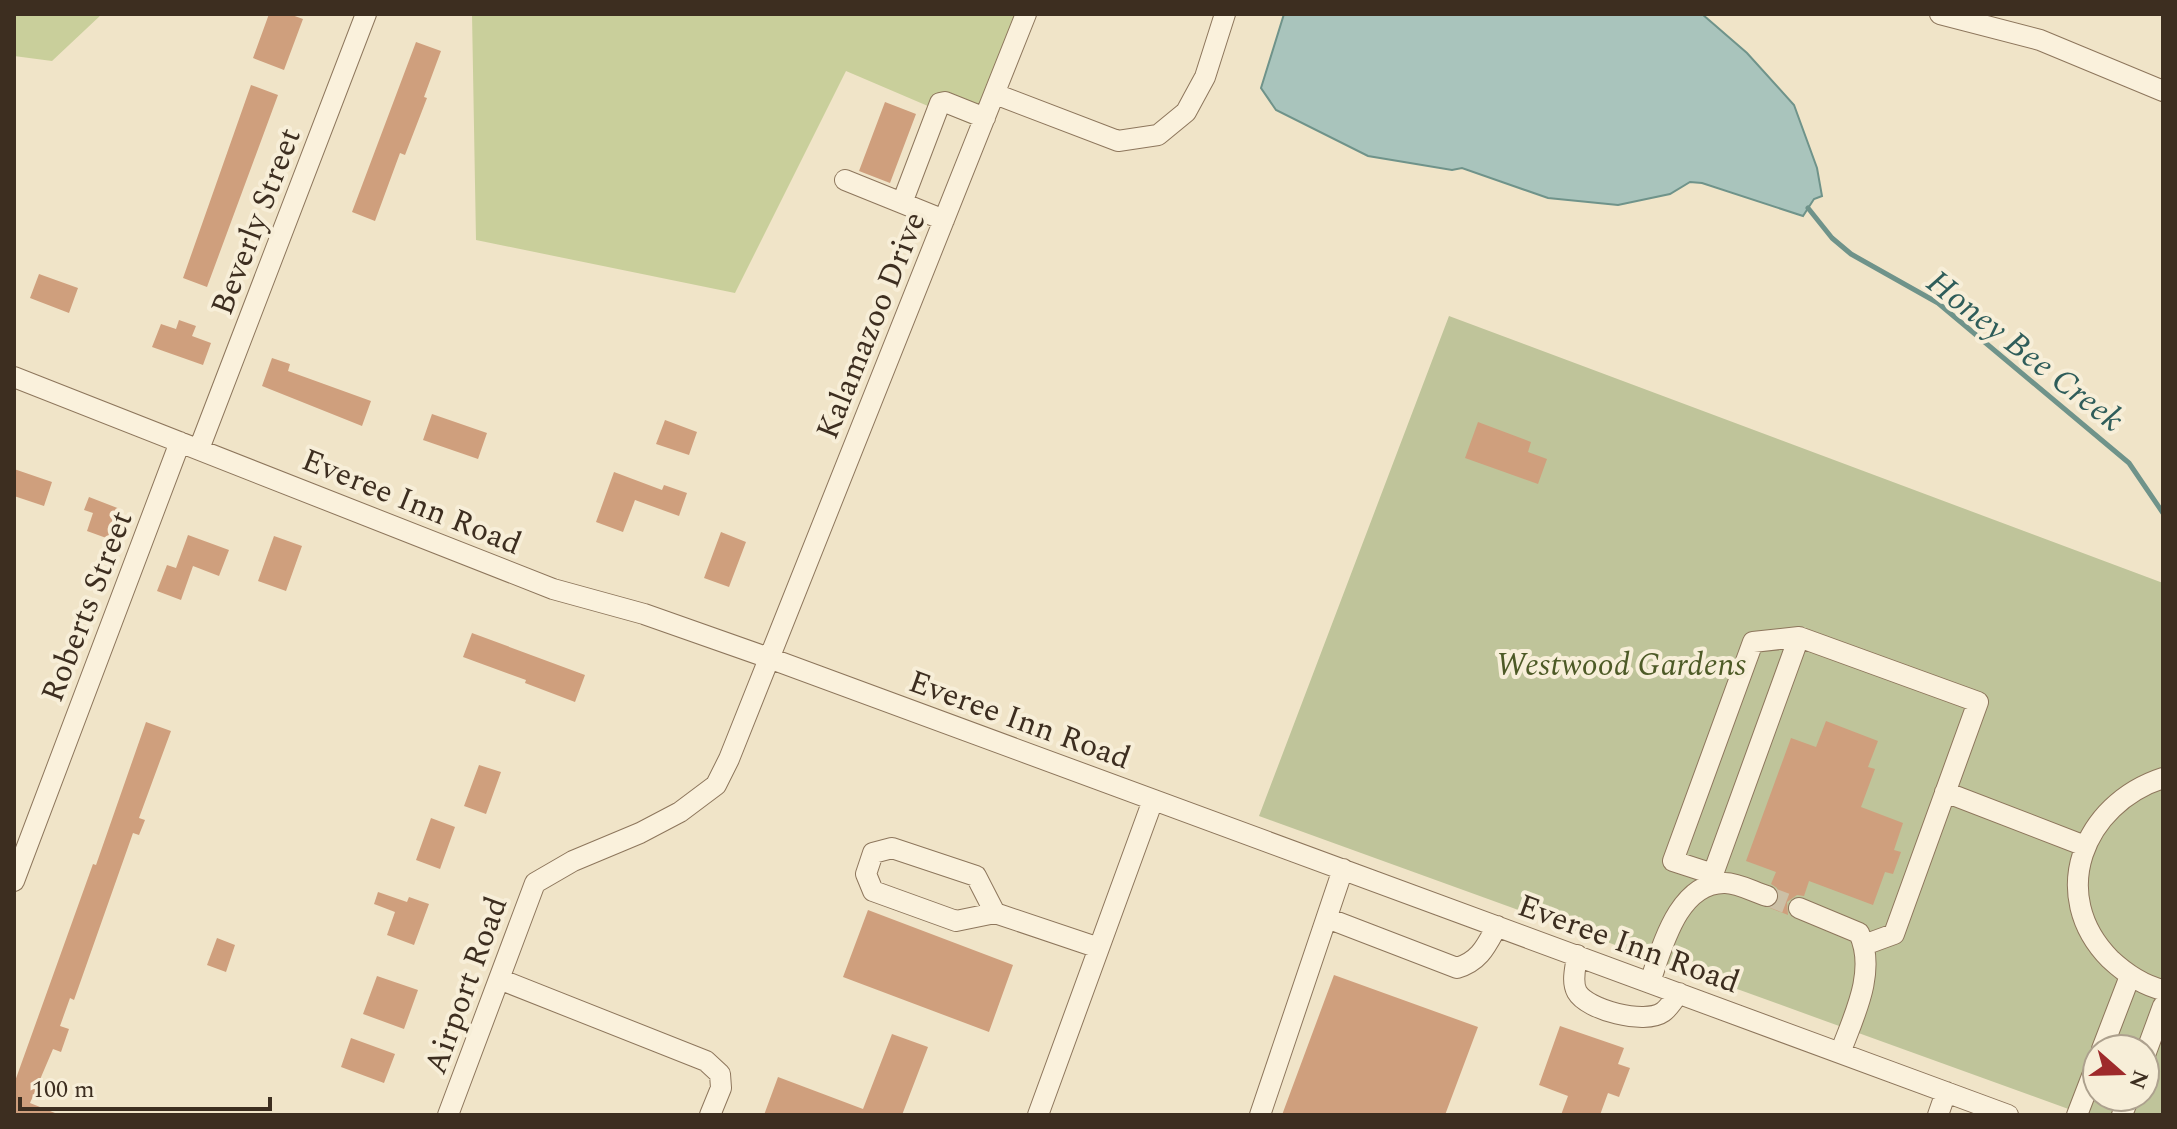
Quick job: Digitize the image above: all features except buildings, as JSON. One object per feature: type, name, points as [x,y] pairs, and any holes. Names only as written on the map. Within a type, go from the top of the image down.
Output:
[{"type":"street","name":"Beverly Street","points":[[190,445],[366,14]]},
{"type":"street","name":"Kalamazoo Drive","points":[[769,658],[1026,14]]},
{"type":"street","points":[[995,94],[1118,141],[1158,135],[1186,112],[1205,77],[1225,14]]},
{"type":"street","points":[[1940,14],[2040,40],[2163,91]]},
{"type":"street","points":[[902,203],[940,103],[945,102],[985,118]]},
{"type":"street","points":[[845,180],[944,220]]},
{"type":"street","name":"Everee Inn Road","points":[[14,377],[553,589],[644,614],[769,658],[2008,1115]]},
{"type":"street","name":"Roberts Street","points":[[14,881],[190,445]]},
{"type":"street","points":[[1650,982],[1666,935],[1686,903],[1711,880],[1799,637]]},
{"type":"street","points":[[1767,896],[1711,880],[1673,861],[1753,642],[1799,637],[1978,702],[1894,934],[1864,945]]},
{"type":"street","name":"Airport Road","points":[[448,1115],[535,883],[573,861],[640,833],[680,812],[716,785],[769,658]]},
{"type":"street","points":[[2163,778],[2141,785],[2116,802],[2094,827],[2085,846],[2079,885],[2084,922],[2100,949],[2130,976],[2163,990]]},
{"type":"street","points":[[1945,792],[2085,846]]},
{"type":"street","points":[[1038,1115],[1153,800]]},
{"type":"street","points":[[995,913],[976,876],[892,848],[873,853],[866,874],[873,891],[956,921],[995,913],[1099,948]]},
{"type":"street","points":[[1260,1115],[1343,869]]},
{"type":"street","points":[[1799,908],[1859,933],[1864,945],[1863,992],[1840,1053]]},
{"type":"street","points":[[1327,918],[1457,968],[1471,963],[1483,952],[1497,926]]},
{"type":"street","points":[[1577,955],[1574,982],[1578,994],[1588,1003],[1629,1017],[1646,1018],[1662,1013],[1679,993]]},
{"type":"street","points":[[2108,1033],[2130,976]]},
{"type":"street","points":[[499,979],[706,1061],[720,1074],[721,1088],[710,1115]]},
{"type":"street","points":[[2153,1033],[2163,1006]]},
{"type":"street","points":[[1938,1115],[1946,1092]]},
{"type":"green space","points":[[14,14],[102,14],[52,61],[14,56]]},
{"type":"green space","points":[[472,14],[1024,14],[977,127],[846,71],[735,293],[476,240]]},
{"type":"green space","name":"Westwood Gardens","points":[[1449,316],[2163,583],[2163,1115],[2085,1115],[1259,816]]},
{"type":"water","points":[[1284,14],[1702,14],[1747,53],[1794,105],[1817,168],[1822,196],[1814,199],[1803,216],[1702,183],[1690,182],[1670,194],[1618,205],[1548,198],[1462,168],[1452,170],[1368,156],[1276,110],[1261,88]]},
{"type":"waterway","name":"Honey Bee Creek","points":[[1808,208],[1832,238],[1851,254],[1938,303],[2129,463],[2163,513]]},
{"type":"tunnel","points":[[1767,896],[1799,908]]}]
